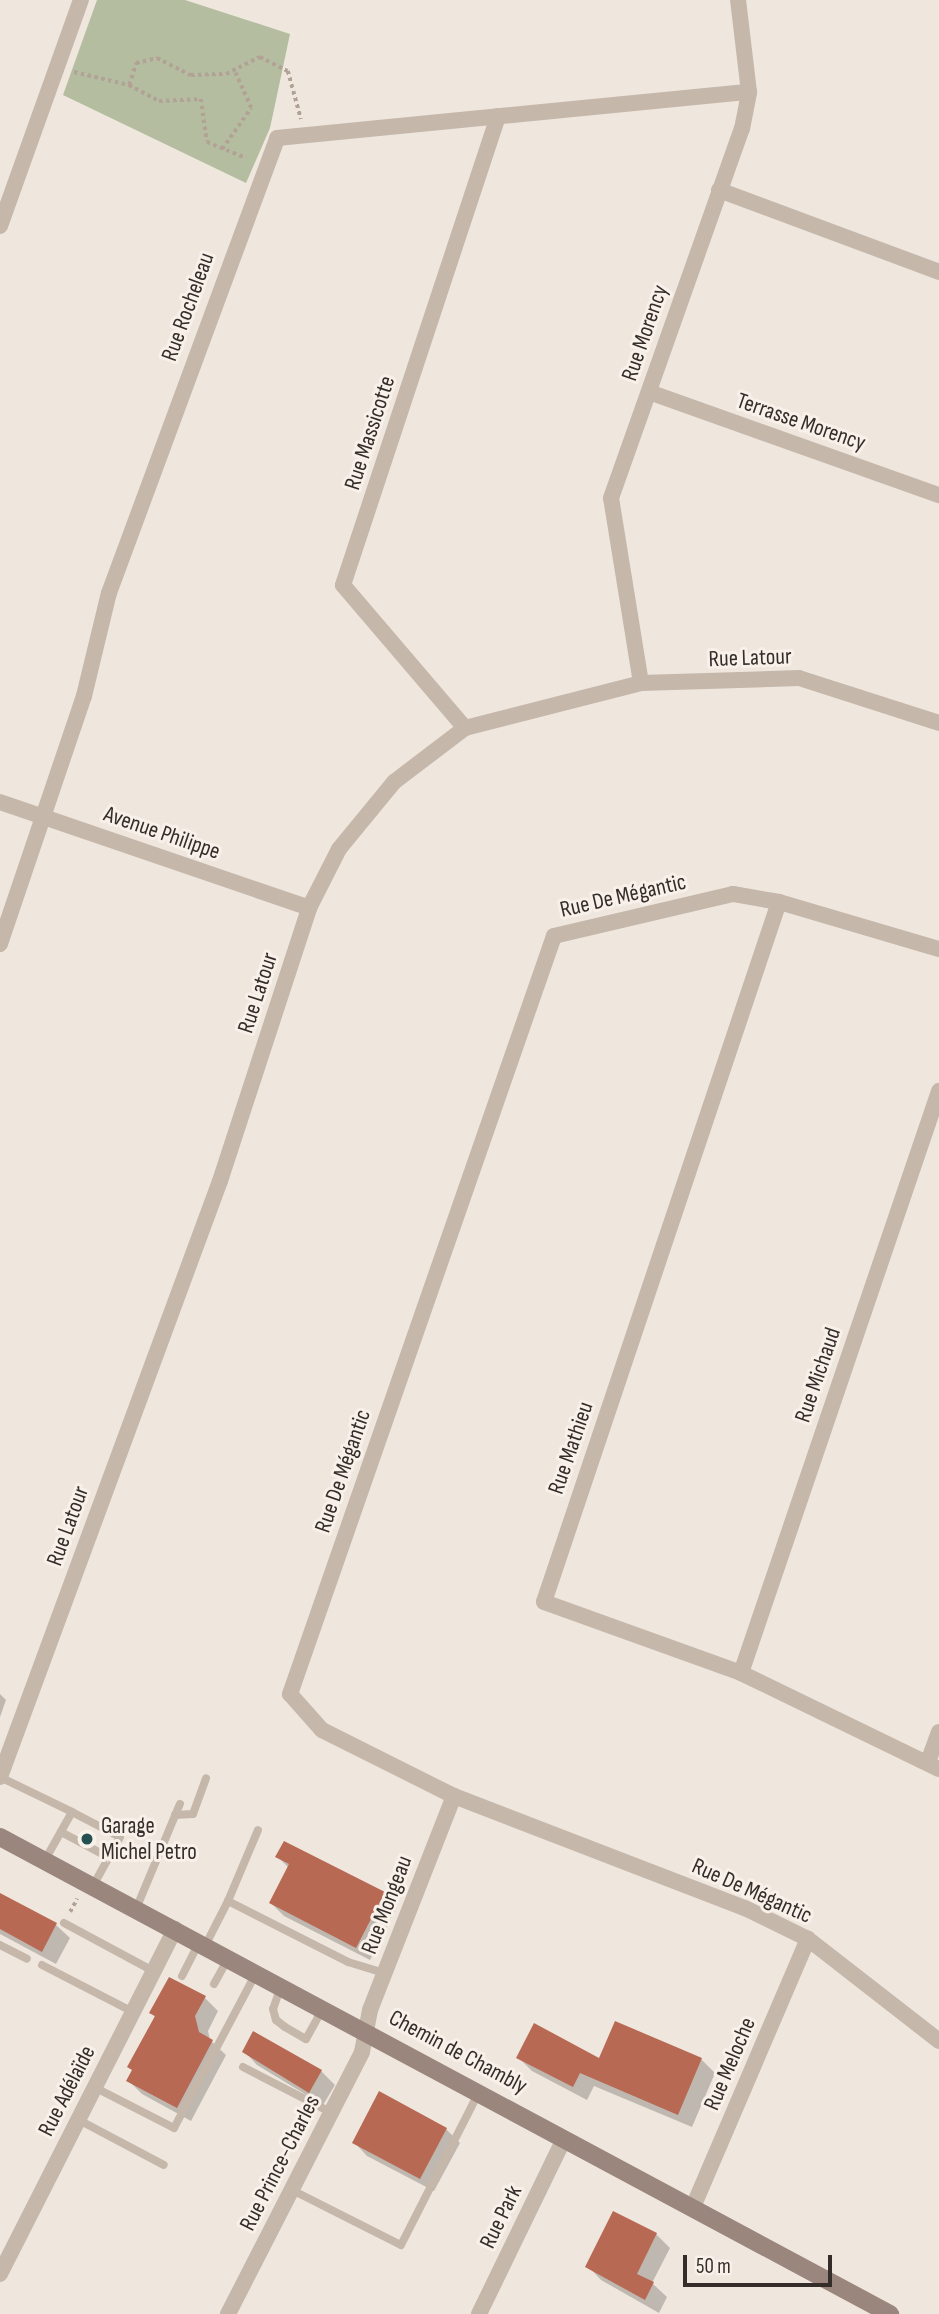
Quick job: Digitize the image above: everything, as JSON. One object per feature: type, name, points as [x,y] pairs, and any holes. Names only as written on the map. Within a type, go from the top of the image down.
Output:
[{"type":"street","points":[[0,226],[81,0]]},
{"type":"street","name":"Rue Morency","points":[[641,683],[611,498],[742,129],[749,92],[738,0]]},
{"type":"street","name":"Rue Rocheleau","points":[[0,944],[84,696],[109,593],[264,164],[277,138],[749,92]]},
{"type":"street","name":"Rue Massicotte","points":[[465,728],[343,585],[498,116]]},
{"type":"street","points":[[719,190],[939,272]]},
{"type":"street","name":"Terrasse Morency","points":[[649,392],[939,495]]},
{"type":"street","name":"Rue Latour","points":[[0,1777],[220,1181],[309,908],[339,849],[394,782],[465,728],[641,683],[799,678],[939,723]]},
{"type":"street","name":"Avenue Philippe","points":[[0,802],[309,908]]},
{"type":"street","name":"Rue De Mégantic","points":[[939,948],[779,902],[733,894],[554,936],[290,1694],[321,1730],[454,1796],[745,1908],[808,1939],[939,2041]]},
{"type":"street","name":"Rue Mathieu","points":[[779,902],[544,1602],[741,1673],[933,1766]]},
{"type":"street","name":"Rue Michaud","points":[[741,1673],[939,1091]]},
{"type":"street","points":[[933,1766],[939,1732]]},
{"type":"street","name":"Rue Mongeau","points":[[366,2031],[384,1973],[454,1796]]},
{"type":"street","name":"Chemin de Chambly","points":[[0,1837],[480,2091],[693,2207],[867,2308],[890,2314]]},
{"type":"street","name":"Rue Adélaïde","points":[[0,2274],[175,1930]]},
{"type":"street","name":"Rue Meloche","points":[[693,2207],[808,1939]]},
{"type":"street","name":"Rue Prince-Charles","points":[[228,2314],[362,2052],[366,2031]]},
{"type":"street","name":"Rue Park","points":[[478,2314],[564,2139]]},
{"type":"lane","points":[[0,1777],[120,1837],[93,1886]]},
{"type":"lane","points":[[175,1815],[193,1814],[206,1778]]},
{"type":"lane","points":[[136,1909],[180,1804]]},
{"type":"lane","points":[[45,1860],[72,1812]]},
{"type":"lane","points":[[182,1976],[228,1902],[258,1830]]},
{"type":"lane","points":[[61,1832],[108,1857]]},
{"type":"lane","points":[[228,1902],[348,1962],[384,1973]]},
{"type":"lane","points":[[64,1923],[153,1971]]},
{"type":"lane","points":[[0,1945],[27,1959]]},
{"type":"lane","points":[[214,1984],[228,1958]]},
{"type":"lane","points":[[42,1965],[133,2012]]},
{"type":"lane","points":[[94,2087],[174,2128],[256,1973]]},
{"type":"lane","points":[[281,1986],[273,2008],[276,2020],[306,2039],[323,2008]]},
{"type":"lane","points":[[243,2067],[332,2113]]},
{"type":"lane","points":[[292,2190],[401,2245],[480,2091]]},
{"type":"lane","points":[[78,2119],[164,2165]]},
{"type":"path","points":[[129,85],[136,63],[157,58],[191,75],[233,70],[260,57],[288,71],[307,134]]},
{"type":"path","points":[[222,149],[251,108],[233,70]]},
{"type":"path","points":[[71,72],[129,85],[159,101],[201,99],[207,142],[247,158]]},
{"type":"green space","points":[[97,0],[185,0],[290,34],[270,128],[246,183],[63,95]]},
{"type":"building","points":[[284,1841],[385,1892],[356,1948],[269,1903],[289,1864],[275,1857]]},
{"type":"building","points":[[0,1893],[57,1923],[42,1952],[0,1929]]},
{"type":"building","points":[[169,1977],[206,1996],[195,2016],[199,2032],[213,2040],[177,2108],[126,2081],[132,2070],[127,2067],[155,2016],[149,2013]]},
{"type":"building","points":[[615,2021],[702,2058],[678,2115],[580,2073],[573,2087],[516,2058],[534,2023],[599,2058]]},
{"type":"building","points":[[253,2031],[322,2070],[309,2093],[242,2052]]},
{"type":"building","points":[[379,2091],[447,2128],[420,2179],[352,2143]]},
{"type":"building","points":[[613,2211],[657,2233],[637,2274],[654,2282],[645,2300],[585,2267]]},
{"type":"place","name":"Garage Michel Petro","points":[[87,1839]]}]
